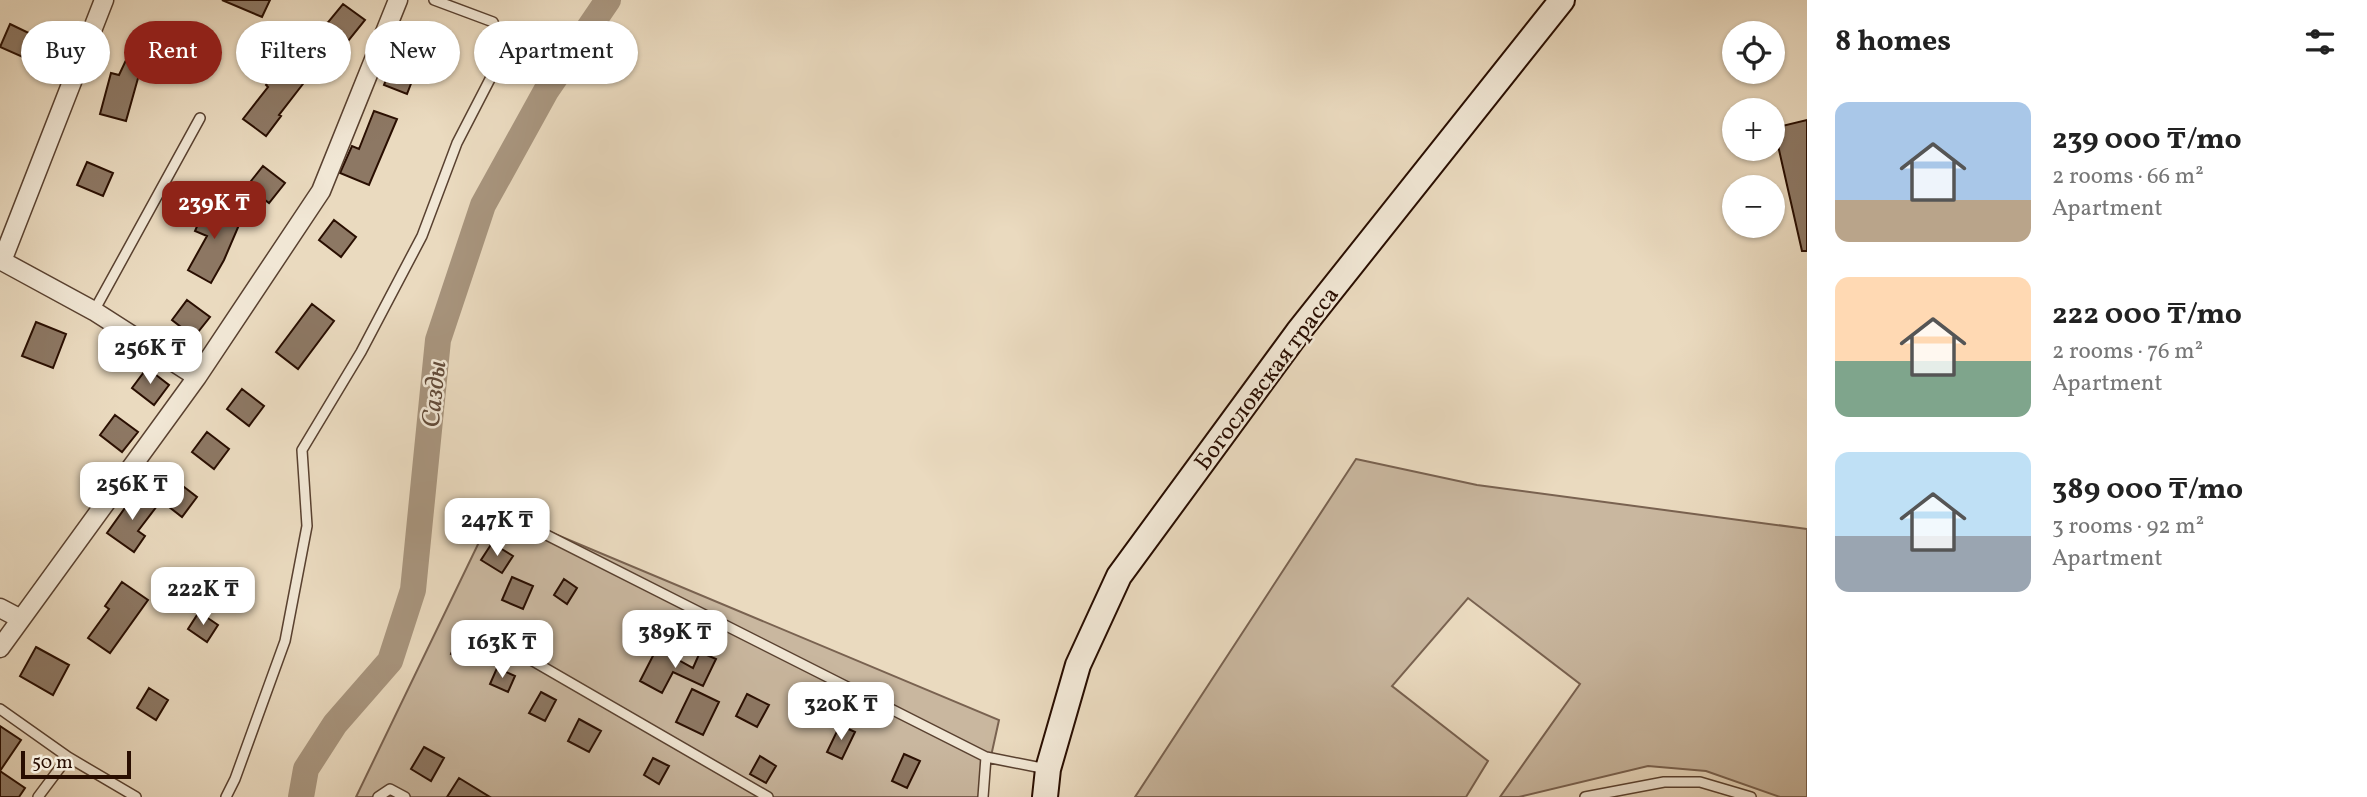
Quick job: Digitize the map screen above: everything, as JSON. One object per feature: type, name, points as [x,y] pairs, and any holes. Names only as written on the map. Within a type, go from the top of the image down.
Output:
[{"type":"main road","name":"Богословская трасса","points":[[1045,797],[1048,769],[1078,664],[1119,576],[1298,331],[1562,0]]},
{"type":"street","points":[[104,0],[1,260],[94,311],[197,377]]},
{"type":"street","points":[[0,648],[197,377],[321,191],[398,0]]},
{"type":"street","points":[[0,608],[21,619]]},
{"type":"lane","points":[[224,797],[235,779],[285,641],[307,526],[302,450],[361,352],[422,236],[457,143],[505,50],[494,22],[433,0]]},
{"type":"lane","points":[[94,311],[200,118]]},
{"type":"lane","points":[[495,509],[986,757],[1048,769]]},
{"type":"lane","points":[[493,638],[768,797]]},
{"type":"lane","points":[[0,709],[68,757],[136,797]]},
{"type":"lane","points":[[38,797],[68,757]]},
{"type":"lane","points":[[983,797],[986,757]]},
{"type":"lane","points":[[1585,797],[1623,788],[1700,782],[1751,797]]},
{"type":"lane","points":[[378,797],[390,789],[405,797]]},
{"type":"shaded area","points":[[1356,459],[1477,485],[1807,529],[1807,797],[1780,797],[1706,771],[1648,766],[1519,797],[1500,797],[1580,684],[1468,598],[1392,686],[1488,761],[1466,797],[1135,797]]},
{"type":"shaded area","points":[[495,509],[999,720],[982,797],[356,797]]},
{"type":"building","points":[[222,0],[270,0],[262,17]]},
{"type":"building","points":[[343,4],[365,20],[351,37],[351,21],[329,21]]},
{"type":"building","points":[[10,24],[21,29],[21,56],[0,47]]},
{"type":"building","points":[[124,64],[124,84],[136,84],[126,121],[100,114],[111,73],[119,75]]},
{"type":"building","points":[[303,84],[266,136],[243,119],[268,87],[266,85]]},
{"type":"building","points":[[384,84],[411,84],[407,94]]},
{"type":"building","points":[[374,111],[397,119],[369,185],[340,173],[352,146],[359,149]]},
{"type":"building","points":[[1807,120],[1807,251],[1802,251],[1782,161],[1785,161],[1785,125]]},
{"type":"building","points":[[87,162],[113,173],[103,196],[77,185]]},
{"type":"building","points":[[263,166],[285,183],[269,203],[247,186]]},
{"type":"building","points":[[207,203],[242,218],[211,283],[188,270],[207,236],[195,231]]},
{"type":"building","points":[[334,220],[356,237],[341,257],[319,240]]},
{"type":"building","points":[[187,300],[210,317],[194,337],[172,320]]},
{"type":"building","points":[[312,304],[334,321],[298,369],[276,352]]},
{"type":"building","points":[[36,322],[66,334],[53,368],[22,356]]},
{"type":"building","points":[[147,368],[169,385],[154,405],[132,388]]},
{"type":"building","points":[[242,389],[264,406],[249,426],[227,409]]},
{"type":"building","points":[[115,415],[138,432],[122,452],[100,435]]},
{"type":"building","points":[[207,432],[229,449],[214,469],[192,452]]},
{"type":"building","points":[[175,480],[197,497],[182,517],[160,500]]},
{"type":"building","points":[[137,491],[157,506],[138,531],[145,536],[134,552],[107,533]]},
{"type":"building","points":[[492,543],[513,556],[502,573],[481,560]]},
{"type":"building","points":[[512,577],[533,586],[523,609],[502,600]]},
{"type":"building","points":[[564,579],[577,588],[567,604],[554,595]]},
{"type":"building","points":[[122,582],[148,600],[110,653],[88,638],[109,609],[105,606]]},
{"type":"building","points":[[199,612],[218,625],[207,642],[188,629]]},
{"type":"building","points":[[457,639],[475,646],[468,662],[451,654]]},
{"type":"building","points":[[36,647],[69,665],[53,695],[20,676]]},
{"type":"building","points":[[657,648],[693,668],[700,652],[716,659],[703,686],[673,672],[662,693],[640,681]]},
{"type":"building","points":[[497,668],[515,676],[508,692],[490,684]]},
{"type":"building","points":[[149,688],[168,700],[156,720],[137,708]]},
{"type":"building","points":[[692,689],[719,702],[703,735],[676,722]]},
{"type":"building","points":[[541,692],[556,700],[545,721],[529,713]]},
{"type":"building","points":[[747,694],[769,705],[757,727],[736,716]]},
{"type":"building","points":[[579,719],[601,731],[589,752],[568,741]]},
{"type":"building","points":[[840,725],[855,732],[842,759],[827,752]]},
{"type":"building","points":[[0,726],[21,740],[0,771]]},
{"type":"building","points":[[424,747],[444,758],[431,781],[411,769]]},
{"type":"building","points":[[904,754],[920,761],[907,788],[892,781]]},
{"type":"building","points":[[760,756],[776,766],[766,783],[750,774]]},
{"type":"building","points":[[653,758],[669,766],[659,784],[644,775]]},
{"type":"building","points":[[0,771],[25,788],[19,797],[0,797]]},
{"type":"building","points":[[459,778],[490,797],[447,797]]},
{"type":"waterway","name":"Сазды","points":[[301,797],[306,769],[335,724],[390,661],[413,590],[438,340],[483,205],[546,91],[608,0]]}]
